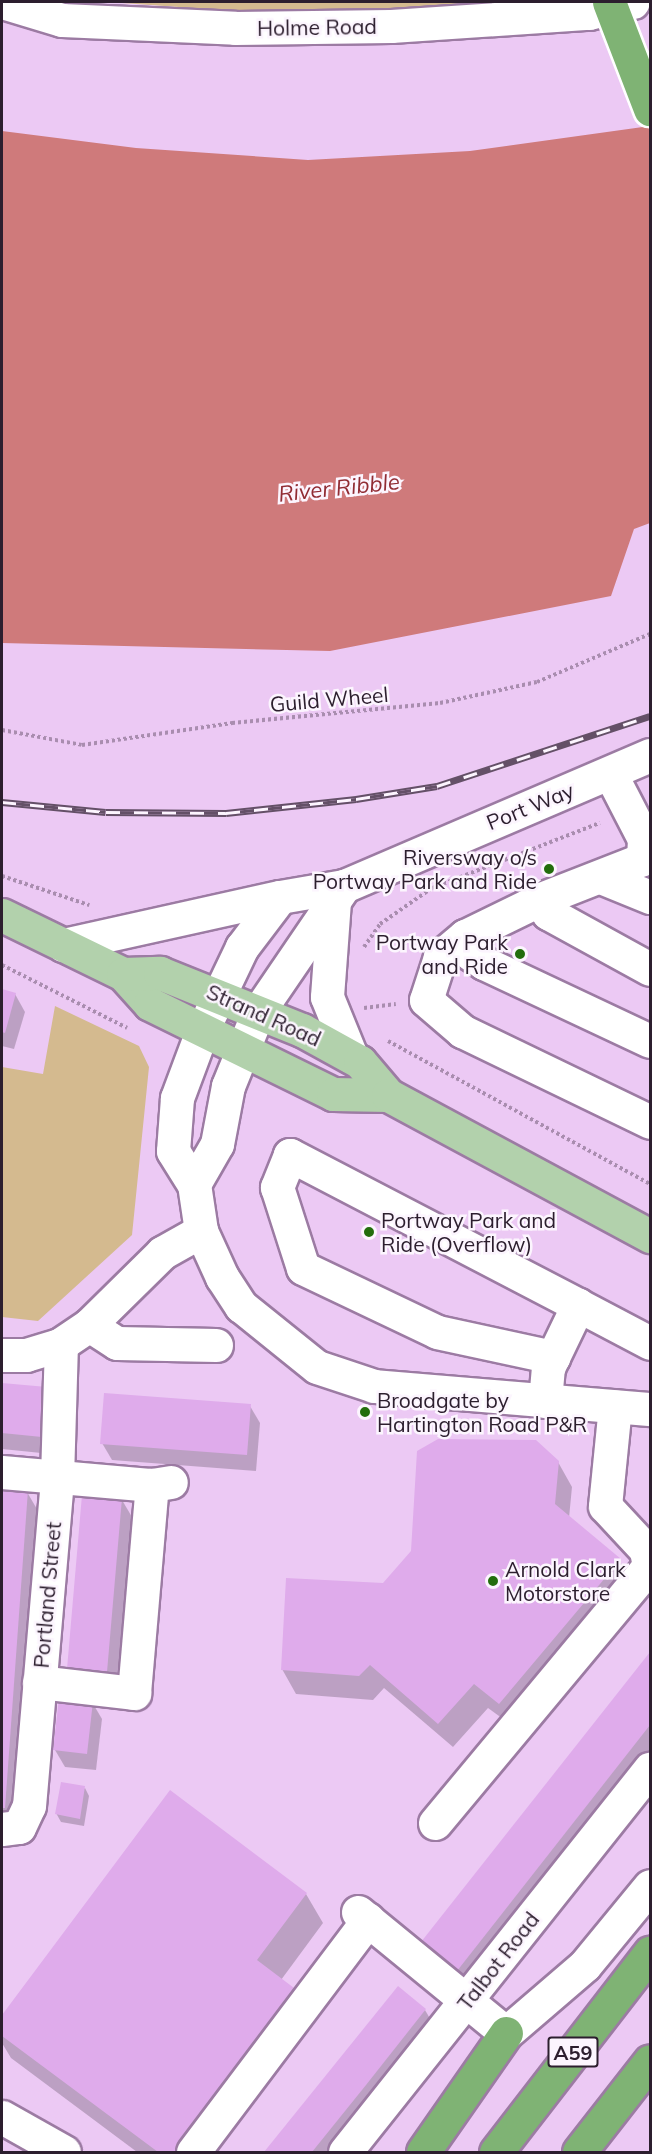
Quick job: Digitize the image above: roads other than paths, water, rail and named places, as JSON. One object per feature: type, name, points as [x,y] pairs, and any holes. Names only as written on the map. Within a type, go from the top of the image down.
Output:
[{"type":"highway","points":[[609,2],[651,109]]},
{"type":"highway","name":"A59","points":[[496,2152],[651,1953]]},
{"type":"highway","points":[[423,2152],[506,2033]]},
{"type":"highway","points":[[579,2152],[651,2061]]},
{"type":"main road","name":"Strand Road","points":[[2,915],[123,974],[150,1004],[333,1094],[388,1095]]},
{"type":"main road","name":"Strand Road","points":[[123,974],[160,973],[258,1012],[351,1056],[388,1095],[651,1236]]},
{"type":"street","name":"Holme Road","points":[[2,2],[62,20],[235,28],[391,26],[589,13],[633,2]]},
{"type":"street","name":"Port Way","points":[[63,945],[280,897],[339,893],[610,773],[648,763]]},
{"type":"street","points":[[610,773],[644,839],[643,859],[603,878],[541,899],[465,936],[440,957],[426,1000],[462,1031],[651,1122]]},
{"type":"street","points":[[603,878],[651,897]]},
{"type":"street","points":[[194,1185],[217,1144],[239,1049],[258,1012],[339,893]]},
{"type":"street","points":[[339,893],[327,997],[351,1056]]},
{"type":"street","points":[[280,897],[242,947],[202,1031],[177,1098],[173,1150],[194,1185],[201,1231],[241,1305],[317,1367],[374,1386],[651,1409]]},
{"type":"street","points":[[541,899],[548,914],[651,969]]},
{"type":"street","points":[[465,936],[471,954],[484,963],[651,1041]]},
{"type":"street","points":[[553,1357],[437,1332],[303,1268],[277,1187],[290,1155],[651,1343]]},
{"type":"street","points":[[2,1355],[26,1355],[61,1344],[89,1325],[162,1253],[201,1231]]},
{"type":"street","points":[[545,1401],[553,1357],[578,1305]]},
{"type":"street","points":[[89,1325],[117,1343],[216,1345]]},
{"type":"street","name":"Portland Street","points":[[2,1829],[19,1827],[29,1806],[57,1478],[61,1344]]},
{"type":"street","points":[[435,1822],[649,1566],[646,1550],[605,1506],[615,1406]]},
{"type":"street","points":[[2,1472],[57,1478],[162,1484],[134,1693],[39,1682]]},
{"type":"street","name":"Talbot Road","points":[[345,2152],[651,1768]]},
{"type":"street","points":[[193,2152],[363,1916],[465,2003],[506,2033],[585,1965],[651,1886]]},
{"type":"street","points":[[2,2117],[64,2152]]},
{"type":"water","name":"River Ribble","points":[[650,126],[650,523],[634,529],[611,596],[330,651],[2,643],[2,131],[136,148],[308,160],[470,151]]},
{"type":"railway","points":[[2,802],[106,812],[226,813],[356,799],[437,786],[650,716]]},
{"type":"place","name":"Riversway o/s Portway Park and Ride","points":[[549,869]]},
{"type":"place","name":"Portway Park and Ride","points":[[520,954]]},
{"type":"place","name":"Portway Park and Ride (Overflow)","points":[[369,1232]]},
{"type":"place","name":"Broadgate by Hartington Road P&R","points":[[365,1412]]},
{"type":"place","name":"Arnold Clark Motorstore","points":[[493,1581]]}]
